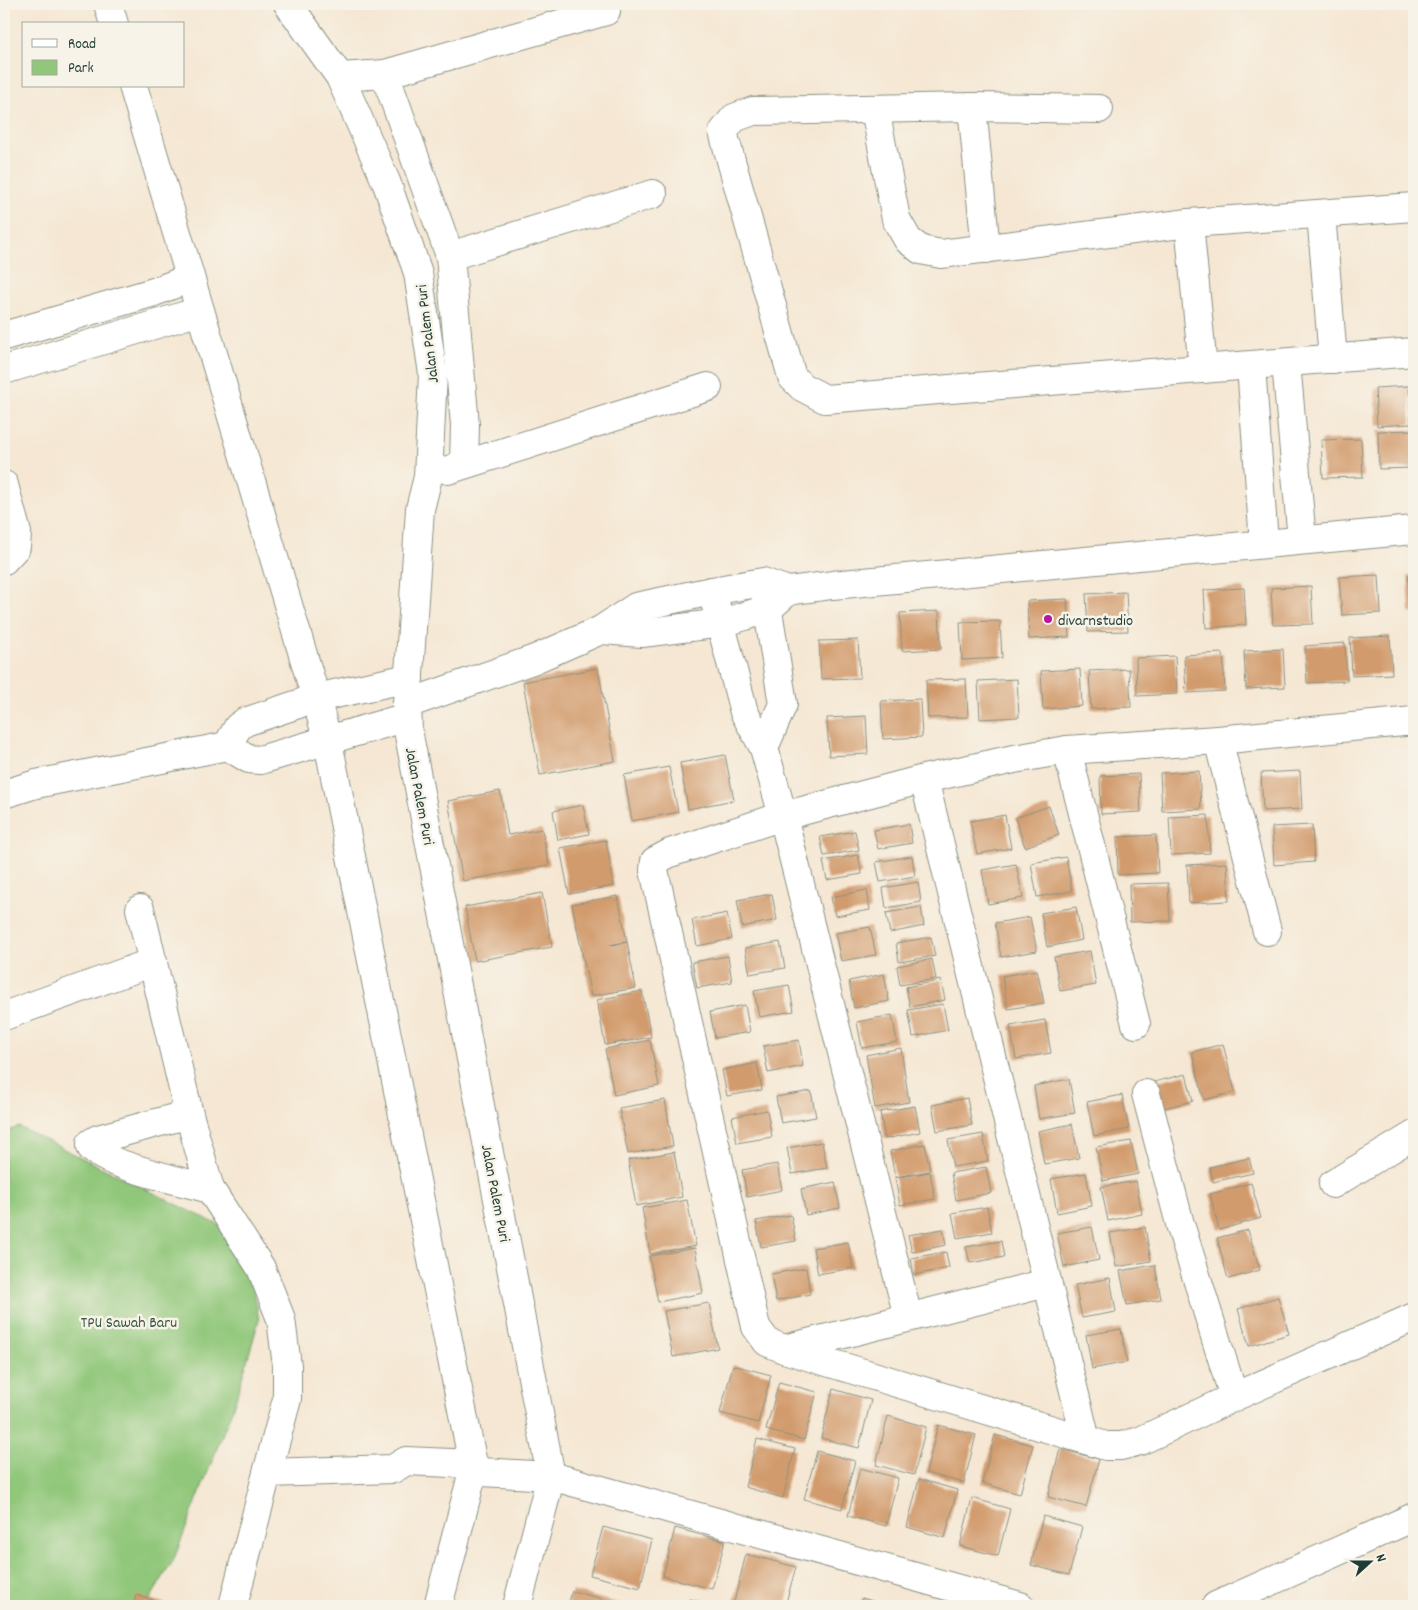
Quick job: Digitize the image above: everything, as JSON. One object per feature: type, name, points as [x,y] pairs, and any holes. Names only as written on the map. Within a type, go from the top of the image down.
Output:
[{"type":"street","points":[[108,4],[113,22]]},
{"type":"street","name":"Jalan Palem Puri","points":[[288,4],[340,77],[387,184],[418,273],[433,374],[428,477],[420,510],[408,700],[544,1475],[517,1606]]},
{"type":"street","points":[[340,77],[385,74],[606,11]]},
{"type":"street","points":[[385,74],[450,256],[465,425],[464,463]]},
{"type":"street","points":[[133,88],[328,742],[478,1473],[438,1606]]},
{"type":"street","points":[[972,107],[986,249]]},
{"type":"street","points":[[1099,109],[972,107],[753,111],[734,118],[723,132],[792,377],[802,387],[825,400],[1414,352]]},
{"type":"street","points":[[875,109],[896,219],[908,240],[921,250],[941,254],[1190,223],[1414,207]]},
{"type":"street","points":[[450,256],[653,194]]},
{"type":"street","points":[[1321,214],[1333,359]]},
{"type":"street","points":[[1190,223],[1203,370]]},
{"type":"street","points":[[4,336],[154,292],[190,278]]},
{"type":"street","points":[[4,370],[200,311]]},
{"type":"street","points":[[1286,363],[1302,540]]},
{"type":"street","points":[[1251,366],[1264,543]]},
{"type":"street","points":[[428,477],[464,463],[708,387]]},
{"type":"street","points":[[4,485],[17,533],[16,547],[4,560]]},
{"type":"street","points":[[4,794],[36,784],[227,746],[249,759],[260,760],[328,742],[408,700],[526,663],[601,630],[636,607],[712,591],[879,582],[1264,543],[1414,530]]},
{"type":"street","points":[[764,748],[783,704],[768,609],[775,587]]},
{"type":"street","points":[[712,591],[744,712],[764,748],[783,816],[908,1317]]},
{"type":"street","points":[[601,630],[642,633],[722,623],[768,609]]},
{"type":"street","points":[[227,746],[238,727],[245,722],[316,698],[408,700]]},
{"type":"street","points":[[1414,721],[1218,740],[1067,750],[1014,759],[924,779],[783,816],[670,853],[655,861],[654,870],[756,1326],[767,1342],[784,1349],[1106,1446],[1121,1446],[1140,1441],[1414,1317]]},
{"type":"street","points":[[1218,740],[1267,931]]},
{"type":"street","points":[[1067,750],[1136,1024]]},
{"type":"street","points":[[924,779],[1086,1440]]},
{"type":"street","points":[[140,909],[189,1114],[210,1189],[261,1268],[281,1319],[287,1366],[287,1399],[266,1473],[233,1606]]},
{"type":"street","points":[[4,1016],[153,962]]},
{"type":"street","points":[[1146,1094],[1180,1224],[1234,1397]]},
{"type":"street","points":[[189,1114],[98,1139],[91,1143],[91,1147],[94,1152],[106,1158],[134,1168],[210,1189]]},
{"type":"street","points":[[1333,1184],[1414,1135]]},
{"type":"street","points":[[784,1349],[1047,1283]]},
{"type":"street","points":[[266,1473],[393,1469],[406,1462],[478,1473],[544,1475],[1020,1606]]},
{"type":"street","points":[[1216,1606],[1414,1518]]},
{"type":"green space","name":"TPU Sawah Baru","points":[[19,1127],[223,1227],[252,1278],[259,1320],[235,1402],[174,1559],[146,1606],[4,1606],[4,1132]]},
{"type":"building","points":[[1409,386],[1411,424],[1377,426],[1375,388]]},
{"type":"building","points":[[1414,430],[1414,468],[1379,469],[1378,431]]},
{"type":"building","points":[[1361,439],[1363,477],[1323,478],[1321,440]]},
{"type":"building","points":[[1379,575],[1381,613],[1342,615],[1339,577]]},
{"type":"building","points":[[1408,575],[1414,575],[1414,613],[1410,613]]},
{"type":"building","points":[[1311,586],[1313,624],[1273,625],[1271,588]]},
{"type":"building","points":[[1244,588],[1246,625],[1206,628],[1204,590]]},
{"type":"building","points":[[1126,592],[1128,631],[1088,632],[1086,594]]},
{"type":"building","name":"divarnstudio","points":[[1067,599],[1069,637],[1029,639],[1027,601]]},
{"type":"building","points":[[939,611],[941,649],[902,651],[900,613]]},
{"type":"building","points":[[1000,621],[1002,658],[962,660],[960,622]]},
{"type":"building","points":[[1390,636],[1392,674],[1352,676],[1350,638]]},
{"type":"building","points":[[858,640],[860,678],[821,679],[819,641]]},
{"type":"building","points":[[1345,643],[1347,681],[1307,683],[1305,646]]},
{"type":"building","points":[[1283,649],[1285,687],[1246,689],[1244,651]]},
{"type":"building","points":[[1223,653],[1225,691],[1186,693],[1184,655]]},
{"type":"building","points":[[1175,656],[1177,694],[1137,696],[1136,658]]},
{"type":"building","points":[[598,668],[615,761],[540,775],[523,682]]},
{"type":"building","points":[[1080,669],[1082,706],[1043,709],[1041,671]]},
{"type":"building","points":[[1129,669],[1131,707],[1091,709],[1089,671]]},
{"type":"building","points":[[966,679],[968,717],[928,718],[926,680]]},
{"type":"building","points":[[1017,679],[1019,717],[980,719],[978,681]]},
{"type":"building","points":[[920,699],[922,737],[883,739],[881,701]]},
{"type":"building","points":[[866,716],[868,754],[829,756],[827,718]]},
{"type":"building","points":[[725,755],[734,800],[688,809],[680,763]]},
{"type":"building","points":[[669,767],[678,812],[632,821],[624,775]]},
{"type":"building","points":[[1199,771],[1201,809],[1162,811],[1160,773]]},
{"type":"building","points":[[1300,771],[1302,809],[1263,811],[1261,773]]},
{"type":"building","points":[[1139,774],[1141,812],[1101,814],[1100,776]]},
{"type":"building","points":[[500,791],[508,835],[542,829],[549,865],[463,881],[448,801]]},
{"type":"building","points":[[583,805],[589,834],[558,840],[553,811]]},
{"type":"building","points":[[1049,806],[1059,835],[1025,847],[1015,818]]},
{"type":"building","points":[[1005,815],[1011,848],[977,854],[970,821]]},
{"type":"building","points":[[1208,815],[1210,853],[1171,855],[1169,817]]},
{"type":"building","points":[[909,824],[912,843],[878,849],[874,830]]},
{"type":"building","points":[[1312,825],[1314,862],[1274,865],[1272,827]]},
{"type":"building","points":[[855,831],[859,850],[824,856],[820,837]]},
{"type":"building","points":[[1156,835],[1158,873],[1118,875],[1117,837]]},
{"type":"building","points":[[606,840],[614,886],[569,894],[560,848]]},
{"type":"building","points":[[858,855],[862,874],[827,880],[823,861]]},
{"type":"building","points":[[912,856],[915,876],[880,882],[876,862]]},
{"type":"building","points":[[1066,857],[1072,891],[1037,897],[1031,863]]},
{"type":"building","points":[[1227,863],[1229,901],[1189,903],[1187,865]]},
{"type":"building","points":[[1016,864],[1023,898],[988,904],[982,870]]},
{"type":"building","points":[[918,882],[921,902],[886,908],[883,888]]},
{"type":"building","points":[[1168,883],[1170,921],[1130,922],[1129,884]]},
{"type":"building","points":[[867,890],[870,910],[835,916],[831,897]]},
{"type":"building","points":[[542,893],[552,947],[475,961],[465,907]]},
{"type":"building","points":[[772,894],[777,920],[742,927],[737,900]]},
{"type":"building","points":[[618,896],[636,988],[591,996],[572,904]]},
{"type":"building","points":[[921,907],[924,926],[890,933],[886,913]]},
{"type":"building","points":[[1076,907],[1082,940],[1047,947],[1041,913]]},
{"type":"building","points":[[727,913],[732,939],[697,946],[692,920]]},
{"type":"building","points":[[1030,917],[1037,951],[1001,957],[995,923]]},
{"type":"building","points":[[870,927],[876,955],[841,961],[835,933]]},
{"type":"building","points":[[931,937],[935,956],[899,962],[896,943]]},
{"type":"building","points":[[780,942],[785,968],[750,974],[745,948]]},
{"type":"building","points":[[1090,951],[1096,985],[1060,991],[1054,957]]},
{"type":"building","points":[[728,956],[732,982],[697,988],[692,962]]},
{"type":"building","points":[[932,959],[936,979],[900,985],[897,966]]},
{"type":"building","points":[[1037,970],[1044,1003],[1008,1009],[1002,976]]},
{"type":"building","points":[[884,974],[889,1001],[854,1008],[849,981]]},
{"type":"building","points":[[941,980],[945,1000],[910,1007],[906,987]]},
{"type":"building","points":[[789,985],[794,1011],[759,1017],[754,991]]},
{"type":"building","points":[[642,991],[651,1037],[605,1045],[597,1000]]},
{"type":"building","points":[[943,1004],[948,1030],[913,1037],[908,1010]]},
{"type":"building","points":[[745,1005],[750,1032],[715,1038],[710,1012]]},
{"type":"building","points":[[892,1015],[897,1042],[862,1048],[857,1022]]},
{"type":"building","points":[[1045,1020],[1051,1053],[1016,1059],[1010,1026]]},
{"type":"building","points":[[650,1040],[659,1086],[614,1095],[605,1049]]},
{"type":"building","points":[[799,1040],[803,1066],[768,1073],[763,1046]]},
{"type":"building","points":[[1223,1044],[1235,1092],[1204,1100],[1192,1052]]},
{"type":"building","points":[[901,1048],[909,1102],[875,1108],[866,1055]]},
{"type":"building","points":[[757,1063],[762,1090],[727,1096],[722,1070]]},
{"type":"building","points":[[1186,1074],[1193,1101],[1153,1111],[1146,1084]]},
{"type":"building","points":[[1069,1079],[1075,1113],[1039,1119],[1034,1086]]},
{"type":"building","points":[[811,1091],[816,1117],[781,1123],[776,1097]]},
{"type":"building","points":[[1122,1095],[1129,1129],[1094,1136],[1087,1102]]},
{"type":"building","points":[[967,1098],[972,1125],[937,1131],[932,1105]]},
{"type":"building","points":[[665,1100],[673,1146],[628,1154],[619,1108]]},
{"type":"building","points":[[915,1106],[920,1132],[885,1139],[880,1112]]},
{"type":"building","points":[[767,1110],[772,1137],[737,1143],[732,1117]]},
{"type":"building","points":[[1072,1124],[1079,1158],[1044,1164],[1038,1131]]},
{"type":"building","points":[[983,1134],[988,1161],[953,1167],[948,1140]]},
{"type":"building","points":[[1131,1141],[1138,1174],[1103,1181],[1096,1147]]},
{"type":"building","points":[[822,1142],[827,1168],[792,1174],[787,1148]]},
{"type":"building","points":[[925,1144],[930,1171],[895,1177],[890,1151]]},
{"type":"building","points":[[674,1152],[682,1197],[636,1206],[628,1160]]},
{"type":"building","points":[[1249,1158],[1253,1173],[1213,1182],[1210,1167]]},
{"type":"building","points":[[777,1164],[782,1190],[747,1197],[742,1170]]},
{"type":"building","points":[[986,1167],[991,1193],[956,1200],[951,1173]]},
{"type":"building","points":[[930,1172],[935,1199],[900,1205],[895,1178]]},
{"type":"building","points":[[1086,1173],[1092,1206],[1057,1213],[1051,1179]]},
{"type":"building","points":[[1136,1181],[1142,1214],[1108,1221],[1101,1187]]},
{"type":"building","points":[[835,1182],[840,1208],[806,1215],[801,1189]]},
{"type":"building","points":[[1251,1183],[1261,1218],[1219,1230],[1210,1194]]},
{"type":"building","points":[[687,1200],[696,1246],[650,1254],[642,1208]]},
{"type":"building","points":[[987,1207],[992,1232],[957,1238],[952,1213]]},
{"type":"building","points":[[791,1215],[796,1241],[761,1247],[756,1221]]},
{"type":"building","points":[[1092,1227],[1099,1260],[1064,1267],[1057,1233]]},
{"type":"building","points":[[1145,1227],[1151,1261],[1116,1267],[1110,1233]]},
{"type":"building","points":[[943,1229],[946,1245],[912,1252],[908,1235]]},
{"type":"building","points":[[1248,1230],[1260,1270],[1228,1279],[1217,1238]]},
{"type":"building","points":[[1001,1241],[1004,1257],[970,1263],[966,1247]]},
{"type":"building","points":[[848,1242],[853,1268],[818,1274],[813,1248]]},
{"type":"building","points":[[695,1248],[703,1293],[658,1302],[649,1256]]},
{"type":"building","points":[[946,1252],[949,1268],[914,1275],[911,1258]]},
{"type":"building","points":[[1155,1265],[1161,1299],[1127,1305],[1120,1271]]},
{"type":"building","points":[[806,1268],[810,1294],[776,1301],[771,1274]]},
{"type":"building","points":[[1110,1278],[1116,1312],[1082,1318],[1075,1285]]},
{"type":"building","points":[[1278,1297],[1289,1334],[1249,1346],[1238,1309]]},
{"type":"building","points":[[709,1303],[718,1348],[673,1357],[664,1311]]},
{"type":"building","points":[[1121,1329],[1127,1362],[1092,1369],[1086,1335]]},
{"type":"building","points":[[733,1365],[771,1375],[758,1423],[720,1413]]},
{"type":"building","points":[[779,1382],[817,1392],[804,1440],[766,1430]]},
{"type":"building","points":[[833,1389],[871,1400],[859,1448],[821,1438]]},
{"type":"building","points":[[888,1416],[926,1427],[914,1475],[876,1465]]},
{"type":"building","points":[[938,1425],[976,1435],[964,1483],[926,1473]]},
{"type":"building","points":[[995,1435],[1033,1445],[1020,1494],[982,1483]]},
{"type":"building","points":[[757,1439],[795,1449],[783,1498],[745,1487]]},
{"type":"building","points":[[1060,1449],[1099,1459],[1086,1507],[1048,1497]]},
{"type":"building","points":[[817,1451],[855,1461],[842,1509],[804,1499]]},
{"type":"building","points":[[860,1468],[898,1478],[886,1526],[848,1516]]},
{"type":"building","points":[[919,1479],[957,1490],[945,1538],[907,1527]]},
{"type":"building","points":[[972,1498],[1010,1509],[998,1556],[960,1546]]},
{"type":"building","points":[[1043,1516],[1082,1527],[1069,1575],[1031,1565]]},
{"type":"building","points":[[603,1527],[652,1540],[640,1588],[590,1575]]},
{"type":"building","points":[[675,1528],[725,1541],[712,1589],[663,1576]]},
{"type":"building","points":[[746,1554],[796,1567],[785,1606],[750,1606],[734,1602]]},
{"type":"building","points":[[572,1591],[622,1604],[621,1606],[568,1606]]},
{"type":"building","points":[[136,1595],[173,1606],[133,1606]]},
{"type":"building","points":[[862,1598],[889,1606],[860,1606]]},
{"type":"building","points":[[690,1599],[716,1606],[688,1606]]},
{"type":"place","name":"divarnstudio","points":[[1048,619]]}]
